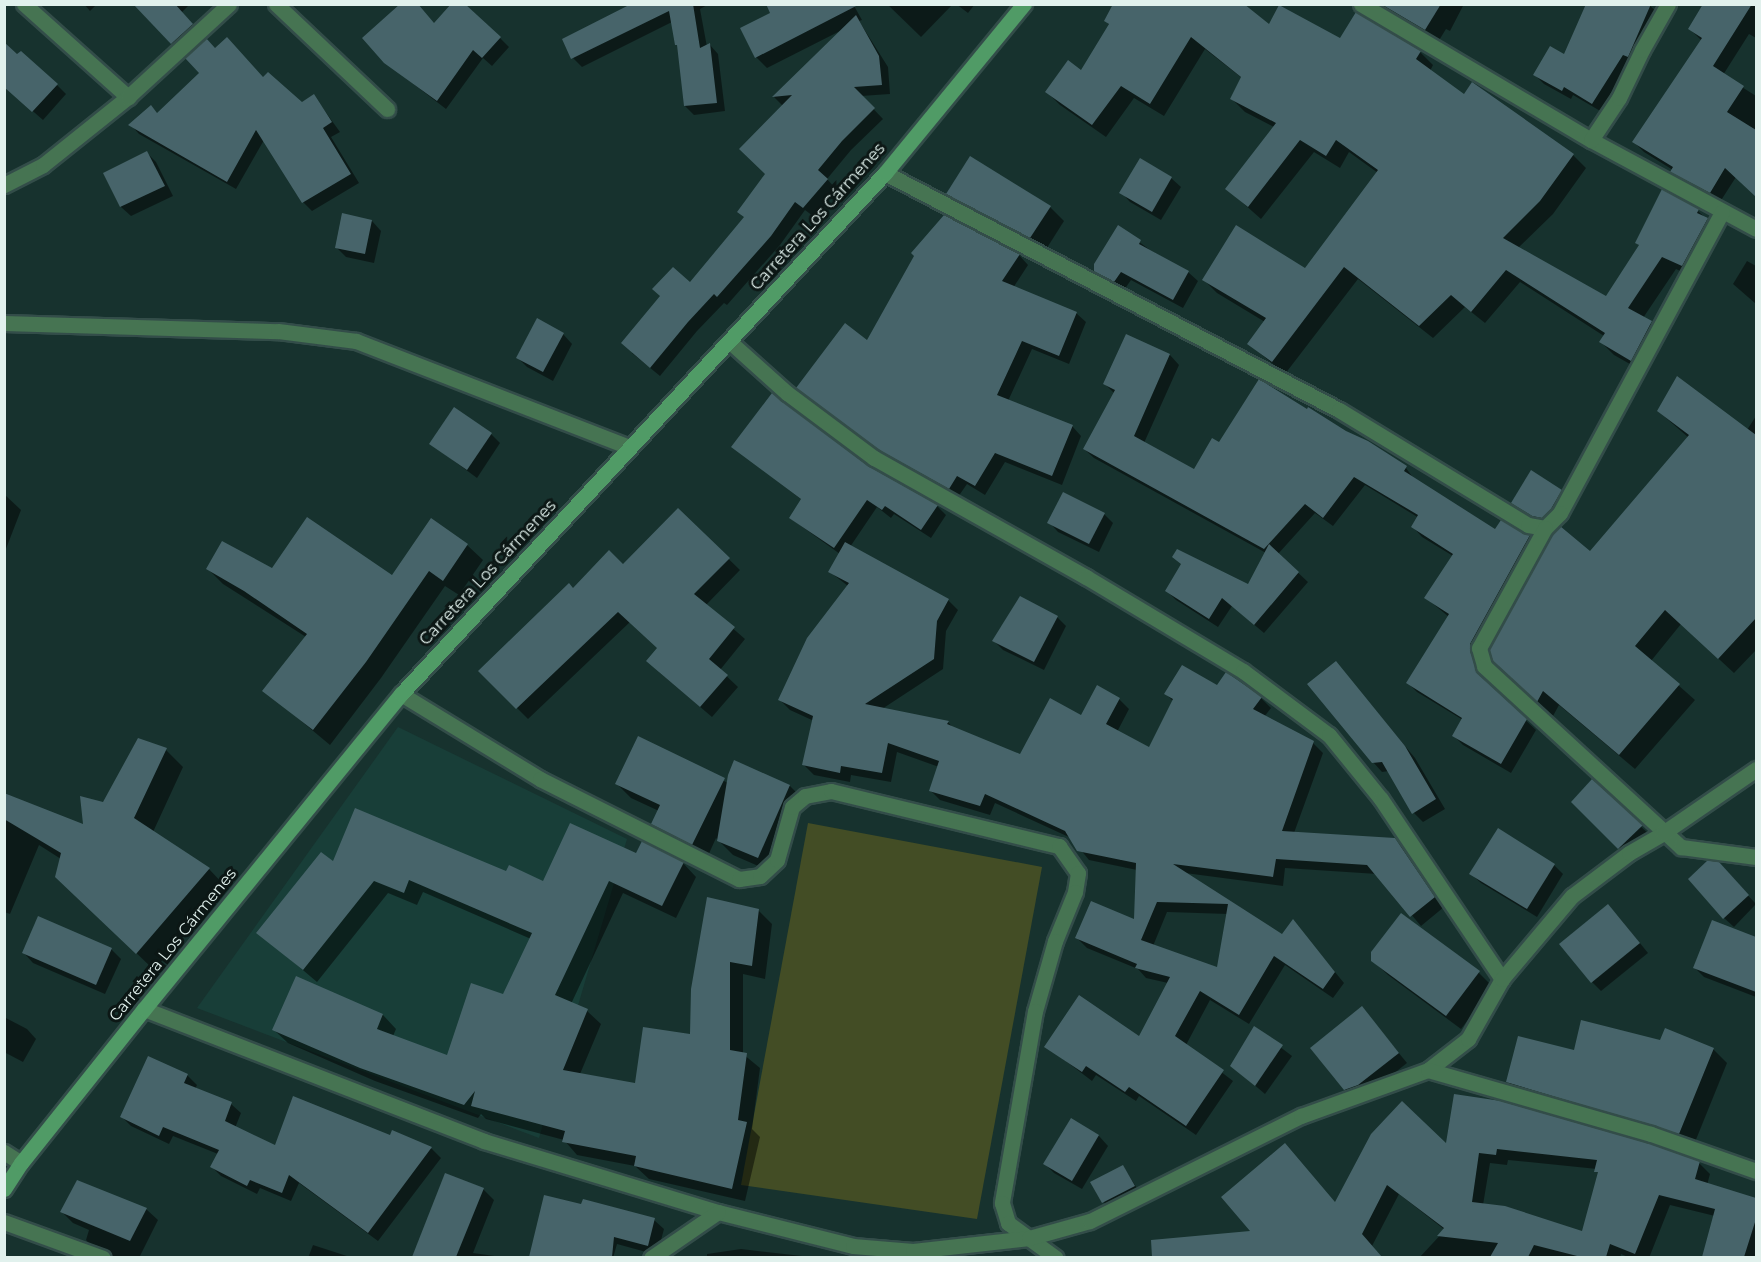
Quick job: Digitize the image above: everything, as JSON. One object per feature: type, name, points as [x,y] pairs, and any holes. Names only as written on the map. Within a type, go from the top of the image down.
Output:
[{"type":"main road","name":"Carretera Los Cármenes","points":[[4,1189],[21,1163],[144,1009],[401,694],[885,173],[1024,4]]},
{"type":"street","points":[[24,4],[128,97]]},
{"type":"street","points":[[4,185],[43,165],[128,97],[229,4]]},
{"type":"street","points":[[276,4],[387,109]]},
{"type":"street","points":[[1362,4],[1591,140],[1756,229]]},
{"type":"street","points":[[1591,140],[1620,98],[1642,50],[1668,4]]},
{"type":"street","points":[[885,173],[1339,410],[1528,525],[1545,528]]},
{"type":"street","points":[[1722,212],[1560,513],[1545,528],[1479,648],[1484,666],[1663,833],[1681,847],[1756,857]]},
{"type":"street","points":[[4,323],[278,332],[356,341],[629,447]]},
{"type":"street","points":[[729,341],[787,393],[874,458],[1086,577],[1243,671],[1329,735],[1382,799],[1502,979]]},
{"type":"street","points":[[401,694],[540,779],[739,879],[760,876],[777,860],[792,807],[805,796],[831,791],[1059,846],[1078,873],[1075,892],[1054,940],[1035,1011],[1002,1203],[1008,1223],[1056,1257]]},
{"type":"street","points":[[144,1009],[484,1141],[718,1212],[853,1246],[913,1251],[1029,1238],[1090,1221],[1301,1116],[1428,1070],[1468,1039],[1502,979],[1572,896],[1629,853],[1663,833],[1756,769]]},
{"type":"street","points":[[1428,1070],[1651,1134],[1756,1171]]},
{"type":"street","points":[[4,1152],[21,1163]]},
{"type":"street","points":[[651,1257],[718,1212]]},
{"type":"street","points":[[4,1222],[103,1257]]},
{"type":"shaded area","points":[[398,727],[627,839],[539,1138],[197,1008]]},
{"type":"shaded area","points":[[808,823],[1042,867],[977,1219],[741,1185]]},
{"type":"building","points":[[133,4],[175,4],[193,24],[171,44]]},
{"type":"building","points":[[400,4],[418,4],[434,23],[451,4],[465,4],[501,37],[482,58],[473,50],[437,101],[384,63],[362,38]]},
{"type":"building","points":[[631,4],[693,4],[700,48],[710,43],[717,103],[684,106],[677,45],[675,45],[669,11],[571,59],[562,39]]},
{"type":"building","points":[[766,4],[860,4],[755,58],[740,28],[770,13]]},
{"type":"building","points":[[1113,4],[1244,4],[1269,24],[1279,5],[1340,38],[1356,12],[1421,51],[1416,59],[1464,94],[1472,82],[1574,154],[1540,201],[1503,238],[1606,296],[1639,245],[1635,243],[1662,189],[1699,209],[1697,213],[1708,218],[1682,266],[1662,257],[1628,308],[1652,321],[1631,361],[1599,342],[1605,333],[1506,270],[1471,312],[1451,295],[1419,326],[1344,267],[1272,362],[1247,344],[1266,318],[1202,280],[1236,225],[1305,268],[1378,170],[1336,140],[1326,156],[1300,140],[1248,207],[1225,189],[1276,123],[1230,99],[1241,77],[1191,37],[1150,104],[1121,86],[1092,125],[1045,92],[1068,60],[1081,70],[1109,24],[1104,21]]},
{"type":"building","points":[[1381,4],[1441,4],[1425,30]]},
{"type":"building","points":[[1586,4],[1651,4],[1628,57],[1623,55],[1592,104],[1564,87],[1562,91],[1533,75],[1550,46],[1564,54]]},
{"type":"building","points":[[1703,4],[1752,4],[1713,66],[1744,86],[1727,112],[1756,130],[1756,197],[1725,168],[1710,193],[1670,172],[1673,167],[1632,142],[1702,38],[1688,29]]},
{"type":"building","points":[[856,15],[879,56],[882,85],[854,87],[875,108],[842,141],[818,170],[828,179],[803,208],[795,202],[771,236],[717,297],[714,294],[688,322],[650,368],[621,343],[660,296],[652,289],[673,267],[690,282],[744,217],[737,212],[765,174],[739,149],[792,95],[772,97]]},
{"type":"building","points":[[227,37],[263,77],[268,72],[302,102],[314,94],[332,122],[323,128],[351,174],[302,203],[256,130],[227,182],[128,125],[151,105],[157,113],[199,73],[185,58],[206,38],[215,48]]},
{"type":"building","points":[[4,42],[17,54],[21,51],[58,84],[32,112],[4,87]]},
{"type":"building","points":[[147,151],[165,186],[120,207],[103,173]]},
{"type":"building","points":[[970,156],[1051,206],[1030,238],[946,194]]},
{"type":"building","points":[[1140,158],[1172,177],[1152,212],[1119,193]]},
{"type":"building","points":[[342,213],[372,220],[365,254],[335,248]]},
{"type":"building","points":[[944,215],[1020,254],[1002,281],[1077,312],[1059,356],[1022,341],[997,395],[1073,425],[1052,476],[995,453],[975,486],[957,476],[949,489],[879,450],[796,388],[845,323],[867,340],[914,256],[911,253]]},
{"type":"building","points":[[1118,225],[1141,240],[1139,244],[1189,271],[1173,300],[1121,272],[1114,282],[1094,271],[1094,264]]},
{"type":"building","points":[[537,318],[564,333],[543,372],[516,358]]},
{"type":"building","points":[[1126,334],[1170,354],[1134,436],[1194,469],[1212,438],[1219,442],[1259,379],[1307,409],[1308,407],[1346,431],[1368,441],[1407,466],[1404,471],[1495,529],[1501,520],[1530,535],[1470,644],[1477,673],[1527,719],[1501,764],[1452,736],[1462,718],[1406,683],[1449,614],[1424,598],[1453,554],[1411,527],[1418,515],[1354,477],[1323,518],[1305,504],[1264,549],[1083,449],[1115,390],[1103,384]]},
{"type":"building","points":[[1677,376],[1756,435],[1756,618],[1718,659],[1665,610],[1635,646],[1680,684],[1619,755],[1543,691],[1537,702],[1493,661],[1489,649],[1553,534],[1560,526],[1590,551],[1689,435],[1657,411]]},
{"type":"building","points":[[772,393],[868,466],[938,505],[921,530],[885,506],[882,510],[867,500],[834,548],[789,518],[801,499],[731,447]]},
{"type":"building","points":[[454,407],[492,433],[467,470],[429,444]]},
{"type":"building","points":[[1531,470],[1562,490],[1551,509],[1542,518],[1532,516],[1511,503]]},
{"type":"building","points":[[1063,492],[1105,513],[1089,544],[1047,523]]},
{"type":"building","points":[[678,508],[730,558],[694,594],[735,627],[709,659],[728,675],[700,707],[646,661],[657,648],[618,612],[516,709],[478,671],[569,583],[573,588],[609,550],[623,564]]},
{"type":"building","points":[[307,517],[392,575],[431,518],[468,544],[443,581],[429,571],[366,662],[313,730],[262,691],[307,634],[244,591],[206,569],[222,541],[272,568]]},
{"type":"building","points":[[845,542],[949,599],[937,621],[934,659],[865,704],[949,721],[947,724],[1020,754],[1050,698],[1081,715],[1097,685],[1120,698],[1106,724],[1149,747],[1173,699],[1164,694],[1182,665],[1217,685],[1226,672],[1262,697],[1253,709],[1314,741],[1282,831],[1395,838],[1435,897],[1410,917],[1367,865],[1276,859],[1273,877],[1173,864],[1282,934],[1293,919],[1335,972],[1323,989],[1274,956],[1239,1015],[1200,991],[1175,1036],[1224,1070],[1186,1126],[1129,1087],[1125,1092],[1086,1066],[1082,1072],[1044,1047],[1079,995],[1139,1036],[1170,977],[1135,968],[1137,964],[1075,938],[1091,901],[1134,919],[1136,863],[1077,851],[1065,831],[985,794],[980,806],[929,791],[939,761],[888,743],[882,773],[841,766],[840,773],[802,765],[813,716],[778,700],[807,638],[849,583],[828,572]],"holes":[[[1157,902],[1228,904],[1217,967],[1141,940]]]},
{"type":"building","points":[[1269,544],[1299,572],[1254,625],[1222,598],[1209,619],[1165,591],[1181,564],[1172,557],[1177,549],[1248,584]]},
{"type":"building","points":[[1020,596],[1058,616],[1034,662],[992,641]]},
{"type":"building","points":[[1336,661],[1405,746],[1436,799],[1412,814],[1382,762],[1372,763],[1307,684]]},
{"type":"building","points":[[638,736],[725,778],[692,845],[651,824],[660,805],[615,784]]},
{"type":"building","points":[[138,738],[167,748],[134,818],[210,868],[136,954],[55,877],[61,853],[4,819],[4,793],[83,824],[80,796],[103,802]]},
{"type":"building","points":[[734,760],[790,785],[758,858],[717,841],[728,775]]},
{"type":"building","points":[[1592,779],[1643,825],[1618,849],[1571,802]]},
{"type":"building","points":[[355,808],[506,871],[509,865],[543,881],[570,823],[636,853],[642,841],[684,862],[662,906],[609,881],[555,995],[588,1009],[563,1070],[635,1083],[643,1027],[690,1034],[691,989],[707,897],[759,909],[752,966],[730,962],[730,1050],[747,1053],[738,1120],[747,1122],[732,1189],[634,1166],[636,1156],[562,1142],[565,1131],[471,1106],[475,1091],[464,1105],[360,1068],[272,1030],[296,976],[383,1014],[377,1029],[447,1055],[471,983],[503,994],[532,933],[409,880],[404,893],[374,881],[303,970],[256,933],[321,852],[333,861]]},
{"type":"building","points":[[1498,828],[1555,864],[1527,909],[1469,874]]},
{"type":"building","points":[[1708,860],[1719,862],[1749,895],[1723,919],[1688,879]]},
{"type":"building","points":[[1608,904],[1640,943],[1591,983],[1559,944]]},
{"type":"building","points":[[1401,913],[1480,971],[1446,1016],[1371,961],[1371,952]]},
{"type":"building","points":[[38,916],[112,948],[96,985],[22,953]]},
{"type":"building","points":[[1712,920],[1756,937],[1756,992],[1693,968]]},
{"type":"building","points":[[1362,1006],[1399,1053],[1358,1085],[1344,1090],[1310,1048]]},
{"type":"building","points":[[1581,1020],[1660,1040],[1665,1028],[1714,1048],[1679,1134],[1506,1082],[1518,1036],[1574,1050]]},
{"type":"building","points":[[1254,1026],[1283,1045],[1255,1086],[1230,1066]]},
{"type":"building","points":[[148,1056],[188,1074],[184,1083],[232,1102],[225,1121],[275,1145],[293,1096],[390,1135],[392,1130],[432,1147],[368,1233],[289,1175],[282,1193],[250,1180],[247,1186],[210,1167],[219,1150],[163,1127],[159,1136],[120,1117]]},
{"type":"building","points":[[1454,1094],[1501,1101],[1648,1143],[1700,1161],[1695,1179],[1756,1198],[1756,1219],[1744,1257],[1702,1257],[1715,1209],[1659,1195],[1635,1254],[1610,1244],[1606,1257],[1581,1257],[1534,1245],[1528,1257],[1490,1257],[1498,1243],[1437,1236],[1444,1228],[1387,1185],[1362,1234],[1382,1257],[1152,1257],[1151,1240],[1250,1231],[1221,1197],[1285,1143],[1335,1202],[1371,1134],[1402,1101],[1446,1143]],"holes":[[[1497,1149],[1597,1160],[1594,1172],[1598,1172],[1582,1231],[1505,1206],[1472,1202],[1479,1153],[1496,1155]]]},
{"type":"building","points":[[1071,1118],[1099,1135],[1072,1181],[1043,1164]]},
{"type":"building","points":[[1123,1165],[1135,1186],[1102,1203],[1090,1182]]},
{"type":"building","points":[[445,1173],[484,1188],[456,1257],[412,1257]]},
{"type":"building","points":[[77,1180],[147,1208],[130,1241],[60,1212]]},
{"type":"building","points":[[544,1195],[581,1204],[583,1199],[655,1218],[648,1246],[614,1237],[612,1257],[529,1257]]}]
